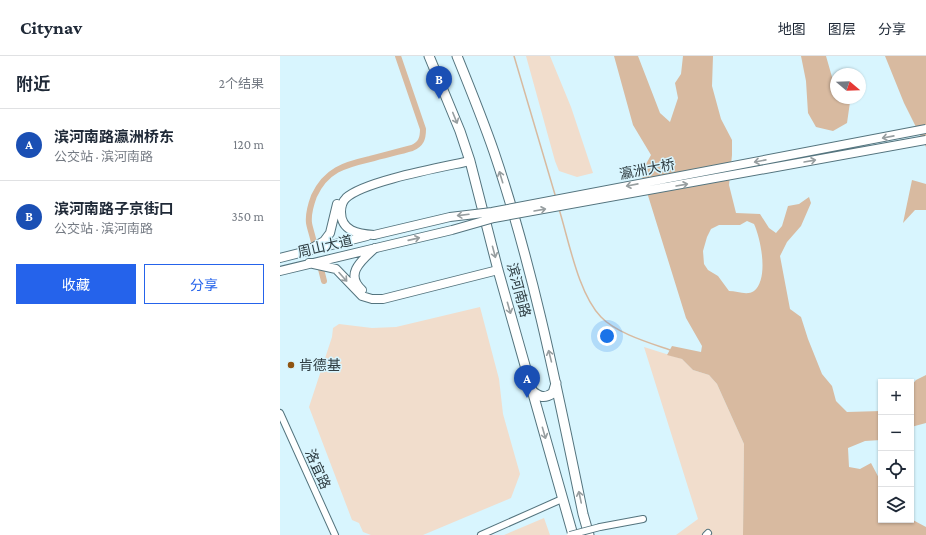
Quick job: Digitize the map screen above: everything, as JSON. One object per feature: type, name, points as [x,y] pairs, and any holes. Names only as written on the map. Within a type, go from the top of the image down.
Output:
[{"type":"highway","name":"滨河南路","points":[[429,56],[460,131],[470,160],[498,270],[573,535]]},
{"type":"highway","name":"滨河南路","points":[[457,56],[496,159],[524,252],[556,381],[584,514],[590,535]]},
{"type":"highway","points":[[532,390],[542,397],[548,397],[553,393],[556,381]]},
{"type":"main road","name":"瀛洲大桥","points":[[374,235],[450,217],[492,212],[926,129]]},
{"type":"main road","name":"瀛洲大桥","points":[[376,248],[452,230],[494,218],[926,140]]},
{"type":"main road","points":[[305,252],[324,241],[330,233],[339,200],[344,194],[356,186],[470,160]]},
{"type":"main road","points":[[374,235],[360,234],[350,230],[344,225],[341,216],[341,208],[345,199],[354,192],[382,181]]},
{"type":"main road","name":"周山大道","points":[[280,258],[374,235]]},
{"type":"main road","points":[[376,248],[358,263],[354,278],[356,285],[361,290],[369,294],[397,295]]},
{"type":"main road","name":"周山大道","points":[[280,270],[376,248]]},
{"type":"main road","points":[[308,263],[336,269],[362,296],[372,299],[383,299],[498,270]]},
{"type":"street","name":"洛宜路","points":[[280,413],[335,535]]},
{"type":"street","name":"洛宜路","points":[[280,423],[330,535]]},
{"type":"street","points":[[481,535],[562,500]]},
{"type":"street","points":[[570,535],[600,527],[643,519]]},
{"type":"shaded area","points":[[526,56],[550,56],[571,107],[593,173],[577,177],[559,171]]},
{"type":"shaded area","points":[[614,56],[638,56],[660,113],[670,122],[678,98],[675,83],[681,74],[683,56],[713,56],[712,86],[721,119],[732,140],[729,185],[736,213],[760,214],[769,228],[776,233],[782,226],[788,206],[799,204],[809,197],[811,203],[801,226],[787,242],[780,256],[790,309],[801,317],[822,374],[832,386],[836,401],[847,412],[878,411],[878,440],[865,441],[848,448],[849,467],[860,469],[871,463],[878,476],[878,523],[914,523],[914,521],[926,527],[926,535],[743,535],[744,444],[717,384],[709,375],[693,370],[682,359],[667,355],[672,346],[701,352],[702,346],[686,318],[641,173],[651,155],[633,125]],"holes":[[[747,221],[754,224],[757,231],[762,259],[759,285],[754,291],[748,293],[729,291],[718,276],[708,270],[704,264],[703,251],[707,237],[711,229],[719,225],[740,225]]]},
{"type":"shaded area","points":[[801,56],[826,56],[830,70],[830,104],[850,104],[847,123],[833,131],[816,127],[808,113],[806,81]]},
{"type":"shaded area","points":[[885,56],[926,56],[926,147],[904,103]]},
{"type":"shaded area","points":[[912,180],[926,184],[926,210],[915,210],[903,223]]},
{"type":"shaded area","points":[[480,307],[499,379],[503,414],[520,474],[511,498],[423,535],[371,535],[363,532],[359,523],[352,520],[309,407],[332,337],[333,328],[339,324],[372,328],[396,327]]},
{"type":"shaded area","points":[[644,347],[682,359],[693,370],[709,375],[717,384],[744,444],[743,535],[676,535],[698,519]]},
{"type":"shaded area","points":[[926,375],[926,423],[914,426],[914,382]]},
{"type":"shaded area","points":[[544,518],[550,535],[504,535]]},
{"type":"waterway","points":[[314,243],[309,223],[309,213],[314,196],[324,180],[330,174],[344,166],[412,148],[418,145],[421,141],[423,129],[398,56]]},
{"type":"waterway","points":[[514,56],[556,198]]},
{"type":"waterway","points":[[559,209],[580,281],[593,307],[607,323],[615,328],[643,341],[670,350]]},
{"type":"waterway","points":[[321,269],[324,281]]},
{"type":"place","name":"滨河南路子京街口","points":[[439,99]]},
{"type":"place","name":"肯德基","points":[[291,365]]},
{"type":"place","name":"滨河南路瀛洲桥东","points":[[527,398]]}]
